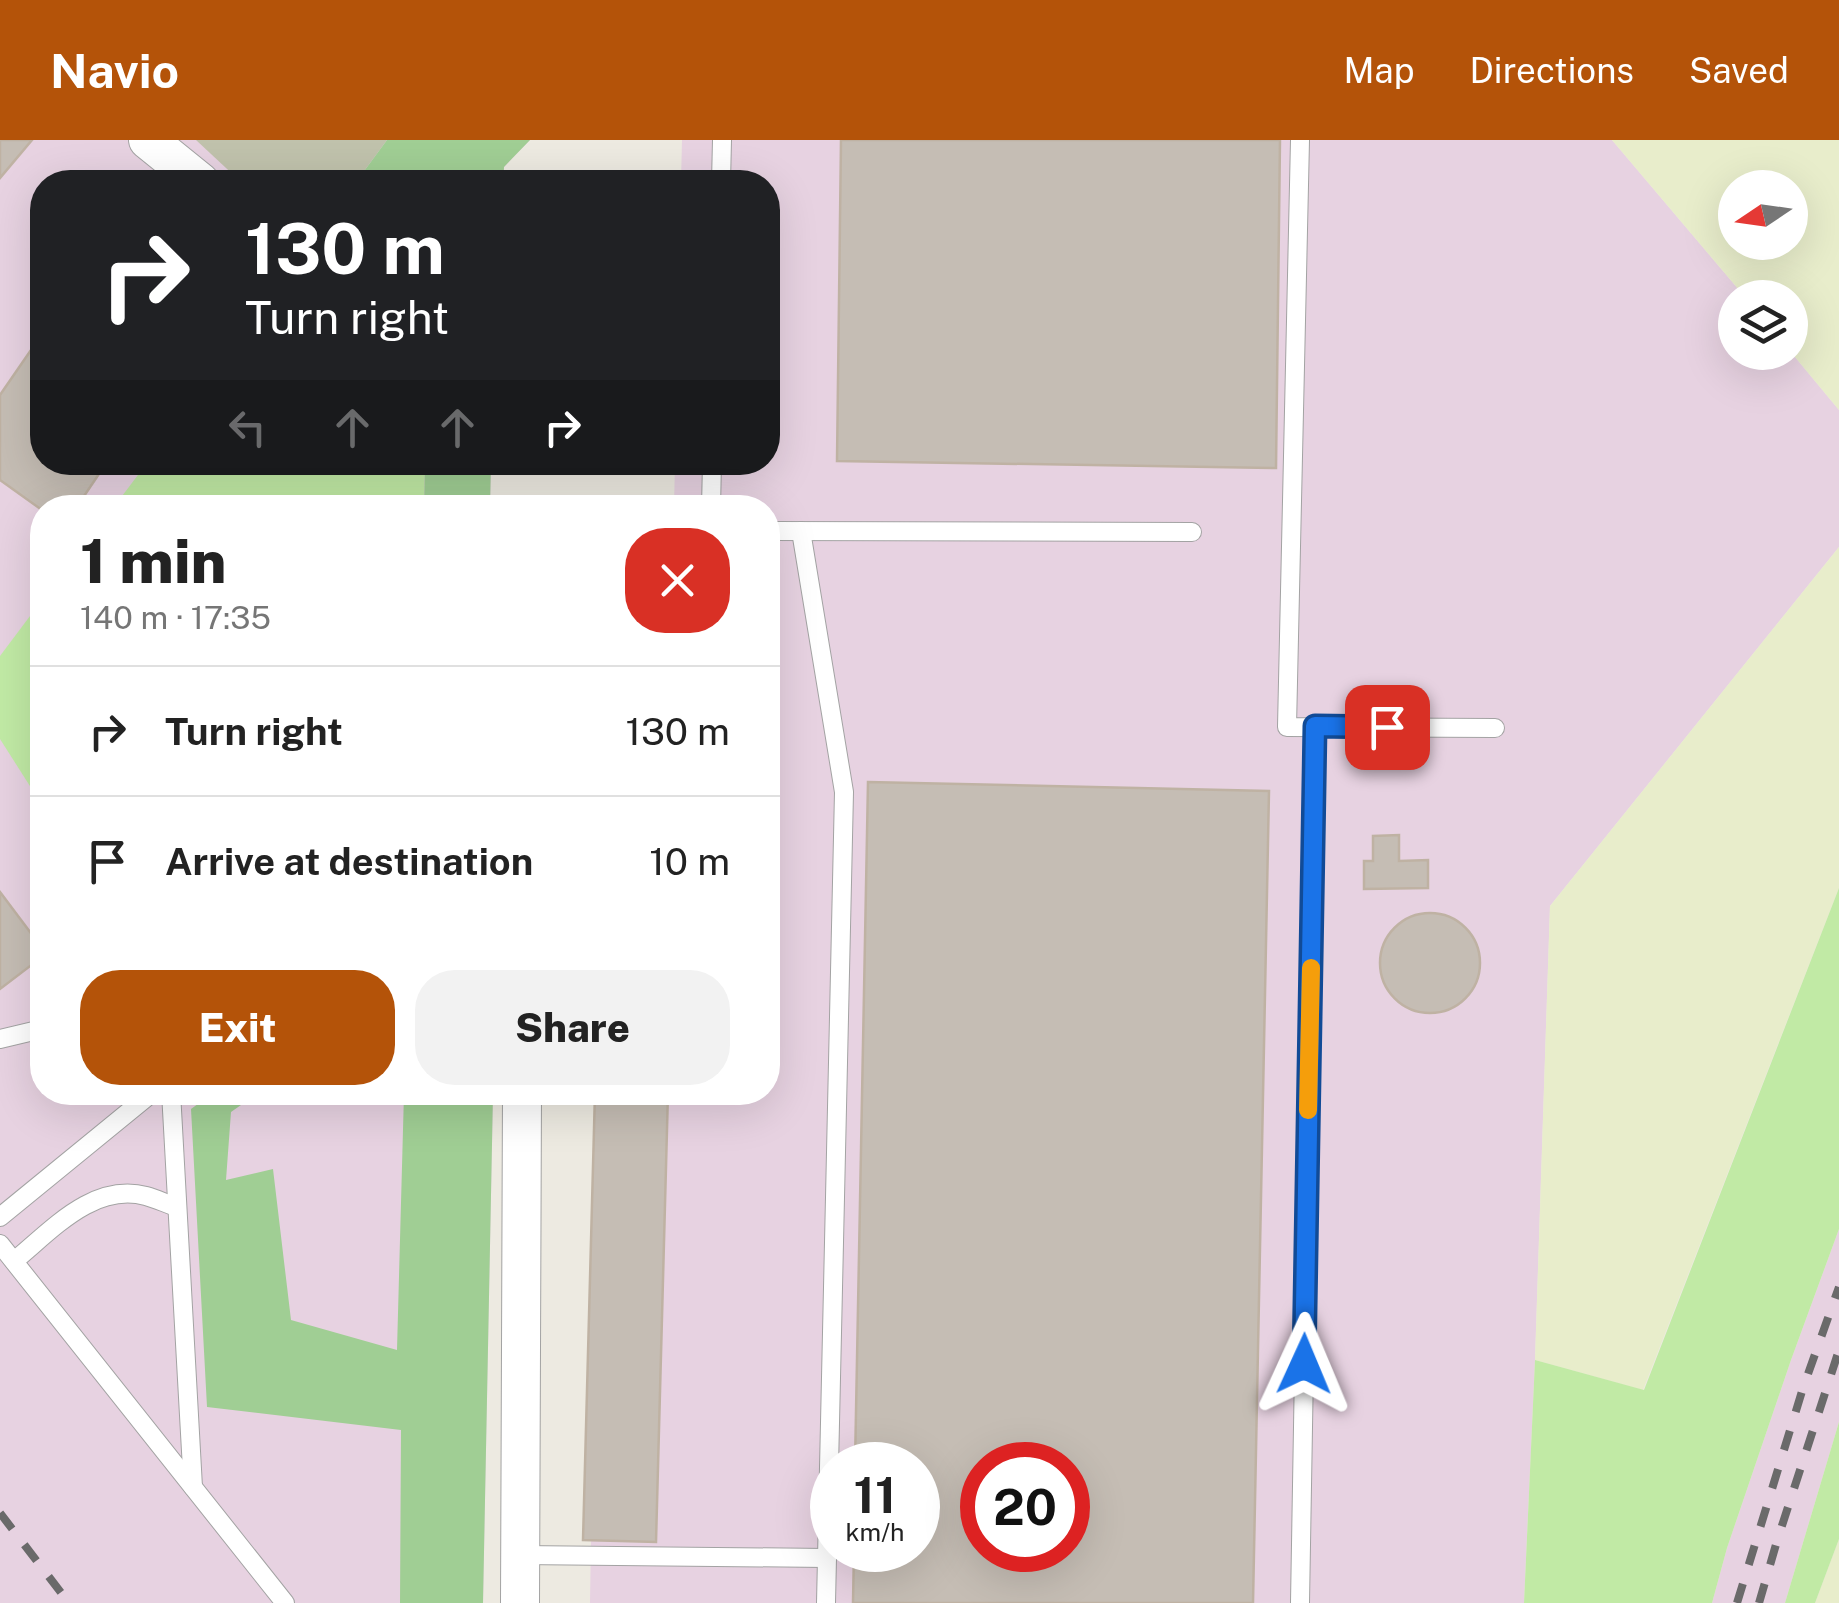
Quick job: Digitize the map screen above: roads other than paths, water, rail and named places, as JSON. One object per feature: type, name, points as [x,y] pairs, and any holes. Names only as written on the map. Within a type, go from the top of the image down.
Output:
[{"type":"street","points":[[148,140],[185,170]]},
{"type":"street","points":[[520,1603],[522,1105]]},
{"type":"lane","points":[[721,170],[722,140]]},
{"type":"lane","points":[[1300,140],[1287,727],[1495,728]]},
{"type":"lane","points":[[780,531],[1192,532]]},
{"type":"lane","points":[[801,531],[844,792],[830,1442]]},
{"type":"lane","points":[[1300,1603],[1315,726]]},
{"type":"lane","points":[[0,1038],[30,1032]]},
{"type":"lane","points":[[0,1217],[137,1105]]},
{"type":"lane","points":[[171,1105],[193,1488]]},
{"type":"lane","points":[[14,1262],[79,1207],[102,1198],[144,1195],[177,1207]]},
{"type":"lane","points":[[0,1244],[285,1603]]},
{"type":"lane","points":[[520,1555],[810,1558]]},
{"type":"lane","points":[[826,1603],[827,1572]]},
{"type":"railway","points":[[1737,1603],[1803,1388],[1839,1287]]},
{"type":"railway","points":[[1759,1603],[1839,1350]]},
{"type":"railway","points":[[0,1513],[69,1603]]}]
